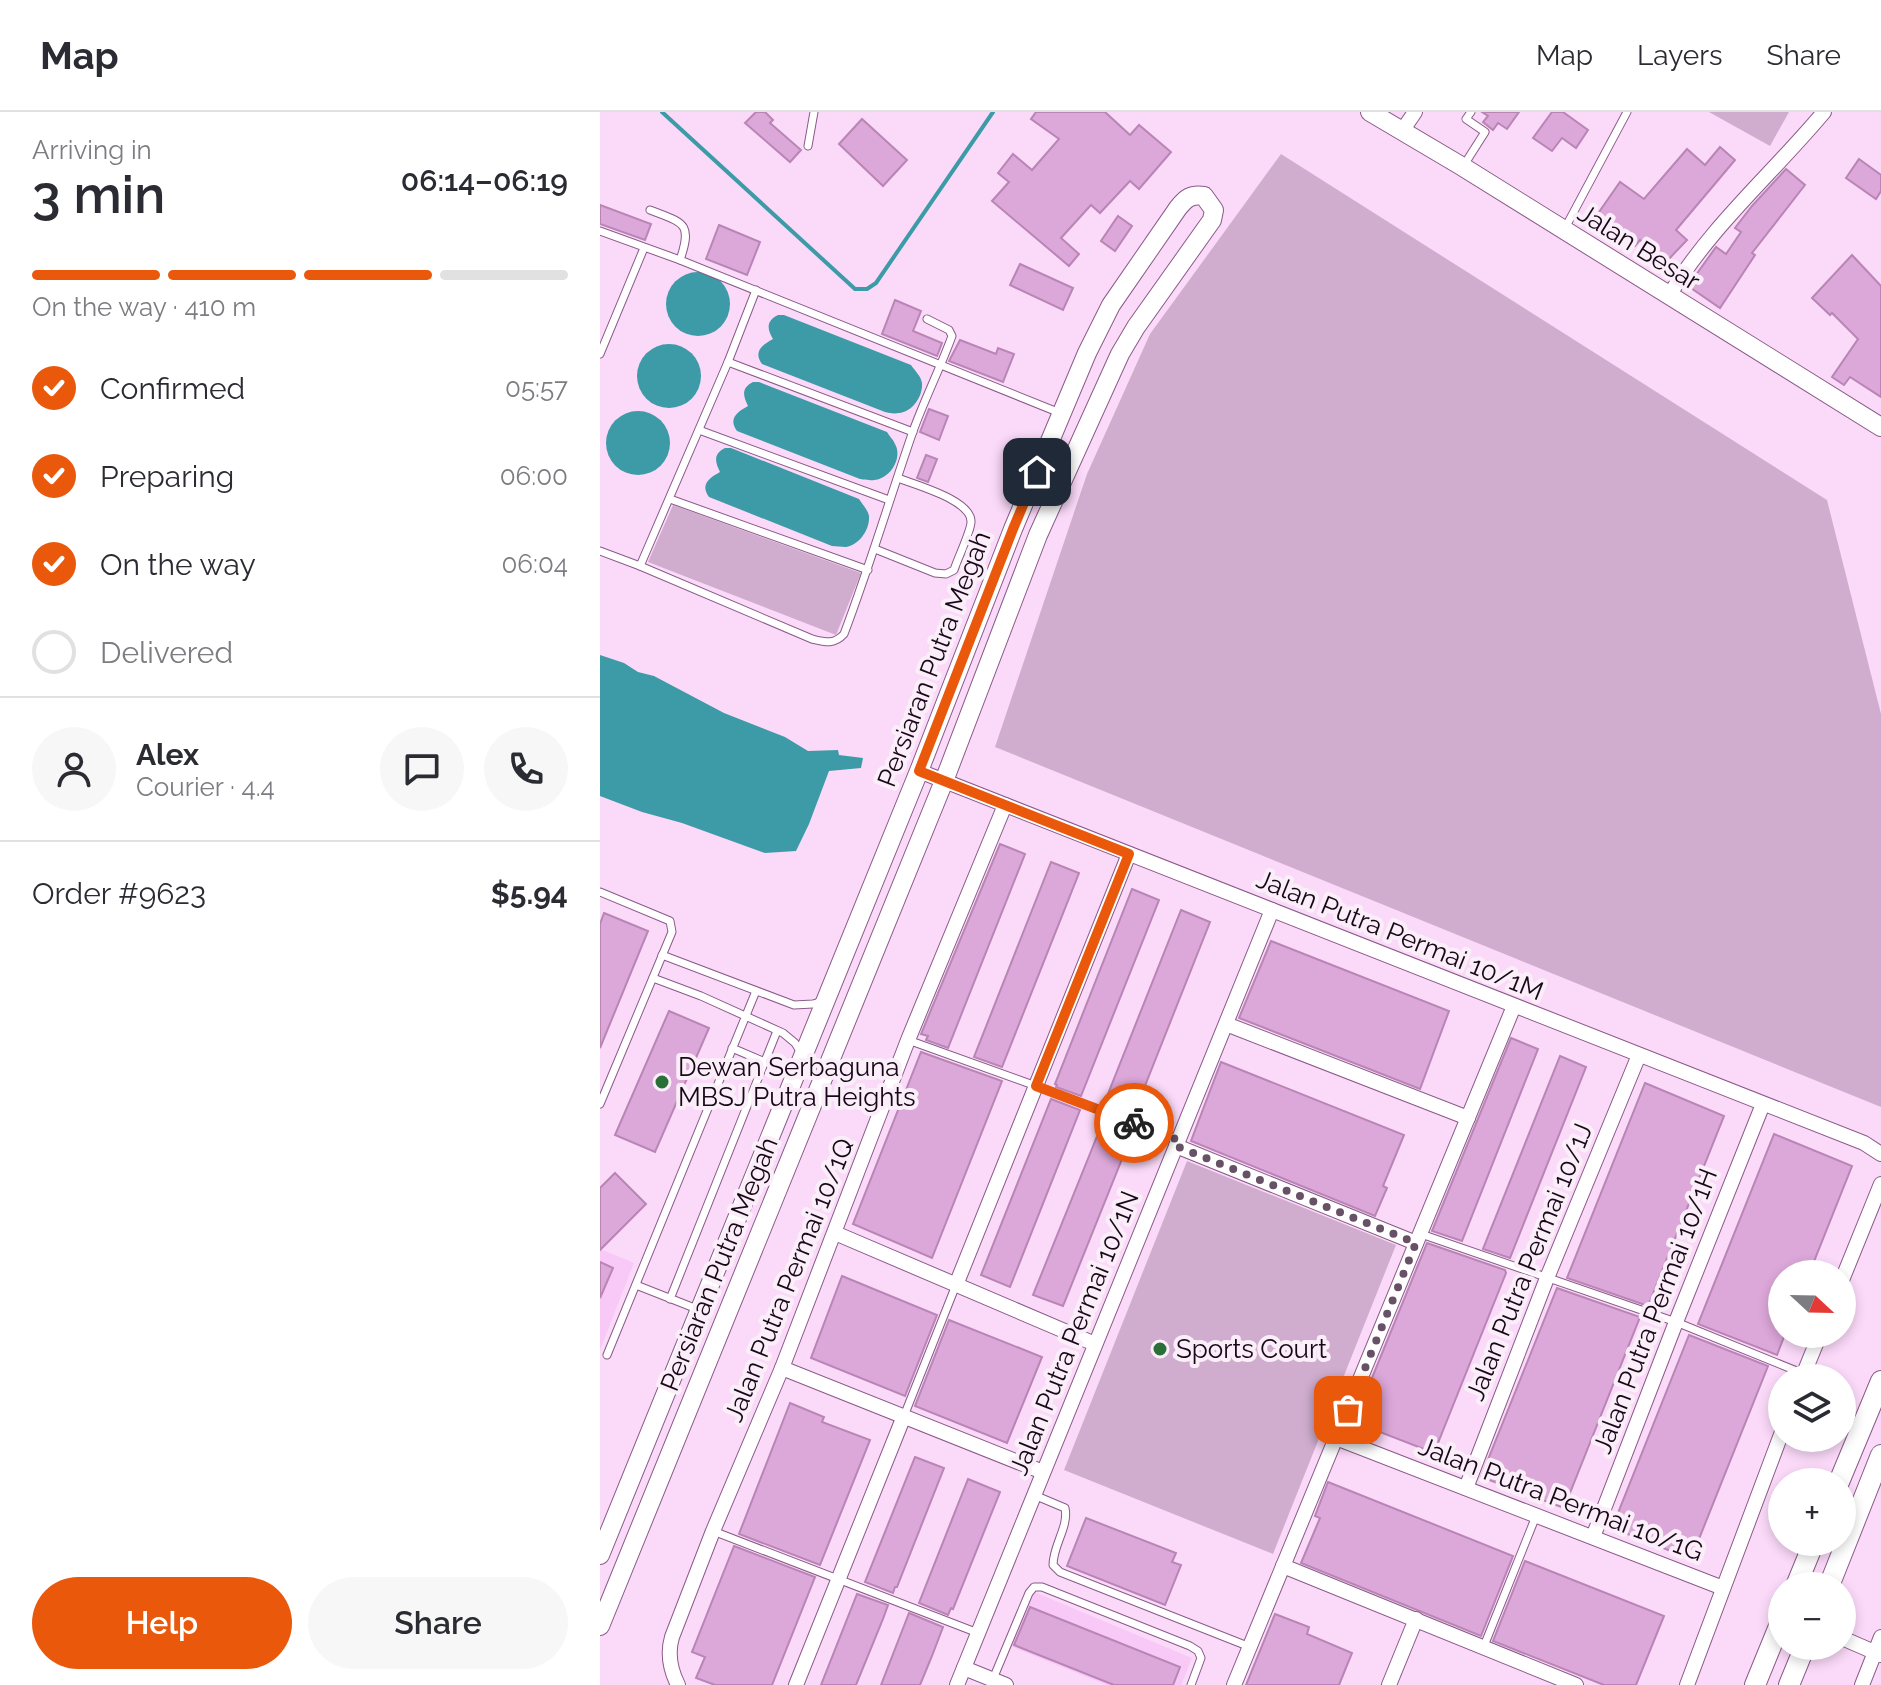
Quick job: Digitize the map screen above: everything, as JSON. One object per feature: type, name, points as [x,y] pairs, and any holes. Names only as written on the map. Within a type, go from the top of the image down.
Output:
[{"type":"main road","points":[[1845,1468],[1881,1381]]},
{"type":"main road","points":[[1835,1572],[1881,1455]]},
{"type":"main road","points":[[1755,1685],[1768,1653]]},
{"type":"main road","points":[[1789,1685],[1799,1660]]},
{"type":"street","name":"Jalan Besar","points":[[1370,112],[1881,427]]},
{"type":"street","points":[[1402,131],[1415,112]]},
{"type":"street","points":[[1669,296],[1720,229],[1824,112]]},
{"type":"street","name":"Persiaran Putra Megah","points":[[600,1555],[605,1530],[700,1310],[919,771],[1013,529],[1087,353],[1111,305],[1185,199],[1194,194],[1204,196],[1214,210],[1212,220],[1136,327],[1111,372],[1038,535],[944,781],[600,1626]]},
{"type":"street","name":"Jalan Putra Permai 10/1M","points":[[919,771],[1864,1143],[1881,1154]]},
{"type":"street","name":"Jalan Putra Permai 10/1Q","points":[[678,1685],[672,1672],[669,1646],[713,1531],[782,1368],[908,1040],[1005,805]]},
{"type":"street","points":[[956,1285],[1129,854]]},
{"type":"street","name":"Jalan Putra Permai 10/1N","points":[[957,1685],[1272,910]]},
{"type":"street","points":[[1234,1685],[1514,1006]]},
{"type":"street","points":[[1226,1024],[1468,1118]]},
{"type":"street","name":"Jalan Putra Permai 10/1J","points":[[1466,1488],[1547,1278],[1639,1055]]},
{"type":"street","name":"Jalan Putra Permai 10/1H","points":[[1593,1537],[1763,1104]]},
{"type":"street","points":[[1177,1143],[1419,1238]]},
{"type":"street","points":[[1850,1260],[1881,1184]]},
{"type":"street","points":[[835,1233],[1095,1344]]},
{"type":"street","points":[[782,1368],[1043,1472]]},
{"type":"street","points":[[796,1685],[904,1416]]},
{"type":"street","name":"Jalan Putra Permai 10/1G","points":[[1336,1438],[1723,1588]]},
{"type":"street","points":[[1687,1685],[1774,1452]]},
{"type":"street","points":[[1283,1566],[1576,1685]]},
{"type":"street","points":[[1389,1685],[1416,1619]]},
{"type":"street","points":[[1862,1685],[1878,1653],[1881,1637]]},
{"type":"street","points":[[1856,1644],[1878,1653]]},
{"type":"street","points":[[964,1668],[999,1682]]},
{"type":"street","points":[[1536,1685],[1542,1670]]},
{"type":"lane","points":[[808,146],[814,112]]},
{"type":"lane","points":[[1463,167],[1485,132],[1466,119],[1471,112]]},
{"type":"lane","points":[[1563,231],[1627,112]]},
{"type":"lane","points":[[650,210],[680,222],[685,230],[686,242],[680,260]]},
{"type":"lane","points":[[600,231],[756,290],[1062,414]]},
{"type":"lane","points":[[600,354],[644,248]]},
{"type":"lane","points":[[640,566],[756,290]]},
{"type":"lane","points":[[600,551],[812,639],[827,643],[838,641],[844,634],[868,570],[913,432],[952,336],[949,330],[927,319]]},
{"type":"lane","points":[[728,362],[913,432]]},
{"type":"lane","points":[[699,430],[889,500]]},
{"type":"lane","points":[[875,549],[935,573],[946,574],[954,570],[971,521],[968,511],[959,502],[898,478]]},
{"type":"lane","points":[[670,499],[868,570]]},
{"type":"lane","points":[[600,892],[670,921],[672,932],[600,1104]]},
{"type":"lane","points":[[662,955],[794,1005],[826,1001]]},
{"type":"lane","points":[[653,978],[780,1032],[795,1043],[804,1056]]},
{"type":"lane","points":[[607,1355],[756,991]]},
{"type":"lane","points":[[670,1299],[765,1062],[780,1032]]},
{"type":"lane","points":[[908,1040],[1036,1086],[1177,1143]]},
{"type":"lane","points":[[732,1048],[765,1062]]},
{"type":"lane","points":[[1419,1238],[1676,1322],[1775,1364]]},
{"type":"lane","points":[[636,1285],[700,1310]]},
{"type":"lane","points":[[904,1416],[956,1285]]},
{"type":"lane","points":[[1034,1495],[1065,1508],[1067,1513],[1053,1554],[1053,1565],[1060,1572],[1250,1647]]},
{"type":"lane","points":[[1484,1646],[1536,1516]]},
{"type":"lane","points":[[713,1531],[978,1633]]},
{"type":"lane","points":[[999,1682],[1029,1593],[1034,1587],[1042,1587],[1198,1651],[1201,1658],[1191,1685]]},
{"type":"shaded area","points":[[1709,112],[1789,112],[1770,146]]},
{"type":"shaded area","points":[[1281,154],[1827,500],[1881,714],[1881,1107],[995,747],[1087,474],[1150,334]]},
{"type":"shaded area","points":[[673,505],[861,573],[836,635],[648,562]]},
{"type":"shaded area","points":[[1187,1161],[1396,1245],[1273,1554],[1064,1470]]},
{"type":"shaded area","points":[[600,1249],[634,1263],[600,1350]]},
{"type":"shaded area","points":[[1034,1592],[1192,1658],[1181,1685],[1107,1685],[1010,1646]]},
{"type":"water","points":[[698,272],[710,274],[721,281],[728,292],[728,316],[721,327],[710,334],[698,336],[686,334],[675,327],[668,316],[666,304],[668,292],[675,281],[686,274]]},
{"type":"water","points":[[778,315],[911,365],[922,383],[919,398],[904,412],[887,412],[762,364],[759,352],[773,339],[769,326]]},
{"type":"water","points":[[669,344],[681,346],[692,353],[699,364],[699,388],[692,399],[681,406],[669,408],[657,406],[646,399],[639,388],[637,376],[639,364],[646,353],[657,346]]},
{"type":"water","points":[[753,382],[887,432],[897,450],[894,467],[880,479],[860,479],[737,431],[734,419],[748,406],[744,392]]},
{"type":"water","points":[[638,411],[650,413],[661,420],[668,431],[668,455],[661,466],[650,473],[638,475],[626,473],[615,466],[608,455],[606,443],[608,431],[615,420],[626,413]]},
{"type":"water","points":[[725,448],[859,499],[869,516],[866,531],[851,546],[832,546],[709,497],[706,485],[720,472],[716,458]]},
{"type":"water","points":[[600,655],[654,676],[724,713],[785,737],[808,751],[838,750],[839,755],[863,758],[861,768],[829,771],[796,851],[765,853],[600,796]]},
{"type":"building","points":[[756,112],[765,112],[773,120],[770,123],[801,150],[790,162],[745,123]]},
{"type":"building","points":[[1036,112],[1105,112],[1130,135],[1139,125],[1171,152],[1139,189],[1130,181],[1100,213],[1091,205],[1061,238],[1079,254],[1069,266],[992,201],[1009,182],[998,173],[1013,154],[1032,170],[1059,139],[1031,119]]},
{"type":"building","points":[[1482,112],[1519,112],[1507,129],[1498,123],[1493,130],[1483,122],[1488,116]]},
{"type":"building","points":[[1552,112],[1563,112],[1588,130],[1576,148],[1562,138],[1552,151],[1533,138]]},
{"type":"building","points":[[862,119],[907,160],[883,186],[839,144]]},
{"type":"building","points":[[1720,147],[1735,160],[1676,230],[1687,240],[1665,263],[1640,240],[1635,246],[1614,227],[1607,236],[1590,225],[1620,182],[1644,199],[1687,149],[1705,165]]},
{"type":"building","points":[[1859,159],[1881,175],[1881,191],[1876,199],[1846,178]]},
{"type":"building","points":[[1786,169],[1805,185],[1752,253],[1755,255],[1720,308],[1688,286],[1716,247],[1726,254],[1741,232],[1735,228]]},
{"type":"building","points":[[600,205],[651,224],[645,240],[600,224]]},
{"type":"building","points":[[1118,216],[1132,226],[1115,251],[1101,241]]},
{"type":"building","points":[[719,225],[760,242],[747,275],[706,259]]},
{"type":"building","points":[[1852,255],[1881,286],[1881,397],[1850,377],[1844,385],[1832,377],[1858,339],[1812,298]]},
{"type":"building","points":[[1020,264],[1073,288],[1063,310],[1010,285]]},
{"type":"building","points":[[895,300],[921,311],[913,331],[942,343],[937,356],[882,334]]},
{"type":"building","points":[[960,340],[996,354],[998,348],[1014,354],[1003,382],[949,361]]},
{"type":"building","points":[[929,409],[948,416],[939,440],[920,432]]},
{"type":"building","points":[[926,455],[937,459],[928,482],[917,478]]},
{"type":"building","points":[[1000,844],[1025,854],[948,1048],[926,1040],[928,1036],[921,1034]]},
{"type":"building","points":[[1051,862],[1079,873],[1002,1067],[974,1057]]},
{"type":"building","points":[[1132,889],[1159,900],[1081,1096],[1055,1084]]},
{"type":"building","points":[[1181,910],[1210,922],[1133,1116],[1104,1104]]},
{"type":"building","points":[[604,913],[648,931],[600,1048],[600,924]]},
{"type":"building","points":[[1271,941],[1449,1011],[1420,1089],[1239,1018]]},
{"type":"building","name":"Dewan Serbaguna MBSJ Putra Heights","points":[[669,1011],[709,1028],[655,1152],[615,1135]]},
{"type":"building","points":[[1511,1038],[1538,1049],[1462,1241],[1432,1231]]},
{"type":"building","points":[[921,1052],[1002,1081],[932,1258],[853,1224]]},
{"type":"building","points":[[1560,1056],[1586,1067],[1510,1258],[1483,1249]]},
{"type":"building","points":[[1221,1062],[1404,1135],[1383,1186],[1387,1188],[1375,1216],[1191,1141]]},
{"type":"building","points":[[1645,1083],[1724,1116],[1648,1306],[1567,1278]]},
{"type":"building","points":[[1051,1099],[1080,1110],[1010,1287],[981,1275]]},
{"type":"building","points":[[1104,1119],[1128,1128],[1126,1132],[1132,1134],[1063,1306],[1033,1295]]},
{"type":"building","points":[[1774,1134],[1852,1166],[1815,1260],[1768,1260],[1768,1348],[1780,1348],[1777,1355],[1698,1324]]},
{"type":"building","points":[[615,1173],[646,1204],[600,1250],[600,1188]]},
{"type":"building","points":[[1427,1243],[1505,1270],[1506,1273],[1434,1453],[1354,1422]]},
{"type":"building","points":[[600,1262],[613,1268],[600,1298]]},
{"type":"building","points":[[842,1276],[937,1315],[905,1396],[811,1358]]},
{"type":"building","points":[[1557,1288],[1640,1317],[1564,1508],[1481,1477]]},
{"type":"building","points":[[949,1320],[1042,1357],[1007,1443],[915,1406]]},
{"type":"building","points":[[1689,1335],[1768,1366],[1691,1559],[1612,1528]]},
{"type":"building","points":[[790,1403],[824,1417],[822,1422],[870,1440],[820,1565],[739,1534]]},
{"type":"building","points":[[915,1457],[944,1468],[893,1593],[865,1582]]},
{"type":"building","points":[[968,1479],[1000,1492],[948,1615],[919,1603]]},
{"type":"building","points":[[1328,1482],[1513,1556],[1481,1636],[1301,1563],[1320,1518],[1315,1516]]},
{"type":"building","points":[[1086,1518],[1176,1553],[1172,1562],[1181,1565],[1165,1605],[1067,1566]]},
{"type":"building","points":[[734,1546],[815,1577],[772,1685],[715,1685],[696,1678],[705,1657],[692,1652]]},
{"type":"building","points":[[1525,1561],[1664,1616],[1636,1685],[1604,1685],[1493,1641]]},
{"type":"building","points":[[857,1594],[888,1605],[883,1619],[856,1685],[821,1685]]},
{"type":"building","points":[[1030,1607],[1180,1667],[1173,1685],[1114,1685],[1014,1645]]},
{"type":"building","points":[[909,1613],[943,1627],[932,1656],[920,1685],[881,1685]]},
{"type":"building","points":[[1275,1614],[1309,1627],[1307,1634],[1352,1653],[1339,1685],[1246,1685]]},
{"type":"waterway","points":[[662,112],[855,289],[867,289],[876,283],[993,112]]},
{"type":"way so far","points":[[1134,1123],[1178,1140],[1176,1146],[1416,1243],[1348,1410]]},
{"type":"place","name":"Dewan Serbaguna MBSJ Putra Heights","points":[[662,1082]]},
{"type":"place","name":"Sports Court","points":[[1160,1349]]},
{"type":"route","points":[[1037,472],[919,771],[1129,854],[1036,1086],[1134,1123]]}]
